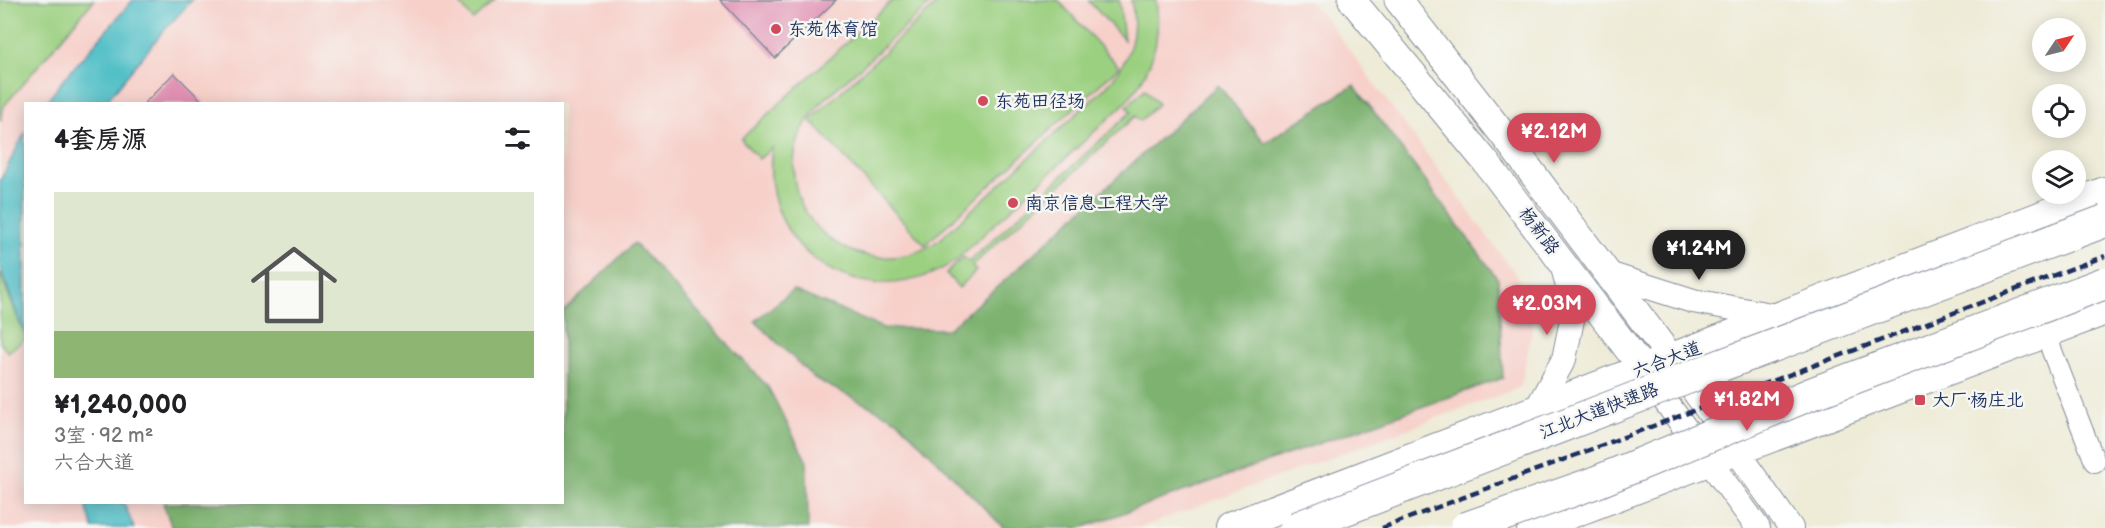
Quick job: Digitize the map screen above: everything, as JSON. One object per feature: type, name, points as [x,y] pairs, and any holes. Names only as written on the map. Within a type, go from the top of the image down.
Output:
[{"type":"highway","name":"江北大道快速路","points":[[1296,528],[1677,381],[2105,221]]},
{"type":"highway","points":[[1466,528],[1594,483],[1811,394],[2105,283]]},
{"type":"main road","name":"杨新路","points":[[1352,0],[1485,161],[1643,369]]},
{"type":"main road","name":"杨新路","points":[[1398,0],[1512,146],[1671,358]]},
{"type":"main road","name":"六合大道","points":[[1229,528],[2105,192]]},
{"type":"main road","points":[[1532,528],[2105,310]]},
{"type":"street","points":[[1536,410],[1564,359],[1574,310],[1562,261]]},
{"type":"street","points":[[1608,274],[1693,301],[1782,317]]},
{"type":"street","points":[[2044,333],[2095,462]]},
{"type":"street","name":"杨新路","points":[[1671,358],[1758,528]]},
{"type":"street","name":"杨新路","points":[[1643,369],[1722,457],[1791,528]]},
{"type":"shaded area","name":"南京信息工程大学","points":[[0,0],[1310,0],[1537,303],[1521,387],[1139,528],[0,528]]},
{"type":"green space","points":[[0,0],[94,0],[4,106],[0,121]]},
{"type":"green space","points":[[457,0],[495,0],[473,20]]},
{"type":"green space","points":[[893,0],[934,0],[819,105],[800,135],[794,166],[798,195],[811,219],[830,239],[855,252],[882,257],[911,254],[939,240],[1106,87],[1121,68],[1130,47],[1134,24],[1131,0],[1156,0],[1157,29],[1156,43],[1147,69],[1133,94],[1123,105],[955,261],[921,277],[887,283],[854,279],[825,266],[800,246],[782,219],[772,186],[772,148],[759,159],[741,139]]},
{"type":"green space","points":[[941,0],[1058,0],[1119,67],[925,245],[810,120]]},
{"type":"green space","points":[[1088,0],[1119,0],[1124,40]]},
{"type":"green space","points":[[1218,85],[1265,143],[1354,85],[1498,279],[1503,378],[1081,528],[1004,528],[897,420],[815,379],[755,321],[793,290],[883,328],[948,329],[1004,281]]},
{"type":"green space","points":[[1145,89],[1158,104],[1140,121],[1135,116],[972,266],[976,271],[959,288],[946,273],[963,257],[969,262],[1131,112],[1127,106]]},
{"type":"green space","points":[[634,243],[768,387],[807,462],[808,528],[172,528],[163,504],[564,504],[564,311]]},
{"type":"green space","points":[[0,273],[24,333],[24,340],[8,352],[0,343]]},
{"type":"water","points":[[133,0],[192,0],[106,102],[47,102]]},
{"type":"water","points":[[24,134],[24,333],[0,267],[0,181]]},
{"type":"water","points":[[85,504],[124,504],[134,528],[93,528]]},
{"type":"building","name":"东苑体育馆","points":[[720,0],[836,0],[775,58]]},
{"type":"building","points":[[174,73],[203,102],[146,102]]},
{"type":"railway","points":[[1332,528],[1818,339],[2105,232]]},
{"type":"railway","points":[[1382,528],[2105,256]]},
{"type":"place","name":"东苑体育馆","points":[[776,29]]},
{"type":"place","name":"东苑田径场","points":[[983,101]]},
{"type":"place","name":"南京信息工程大学","points":[[1013,203]]},
{"type":"place","name":"大厂·杨庄北","points":[[1920,400]]}]
